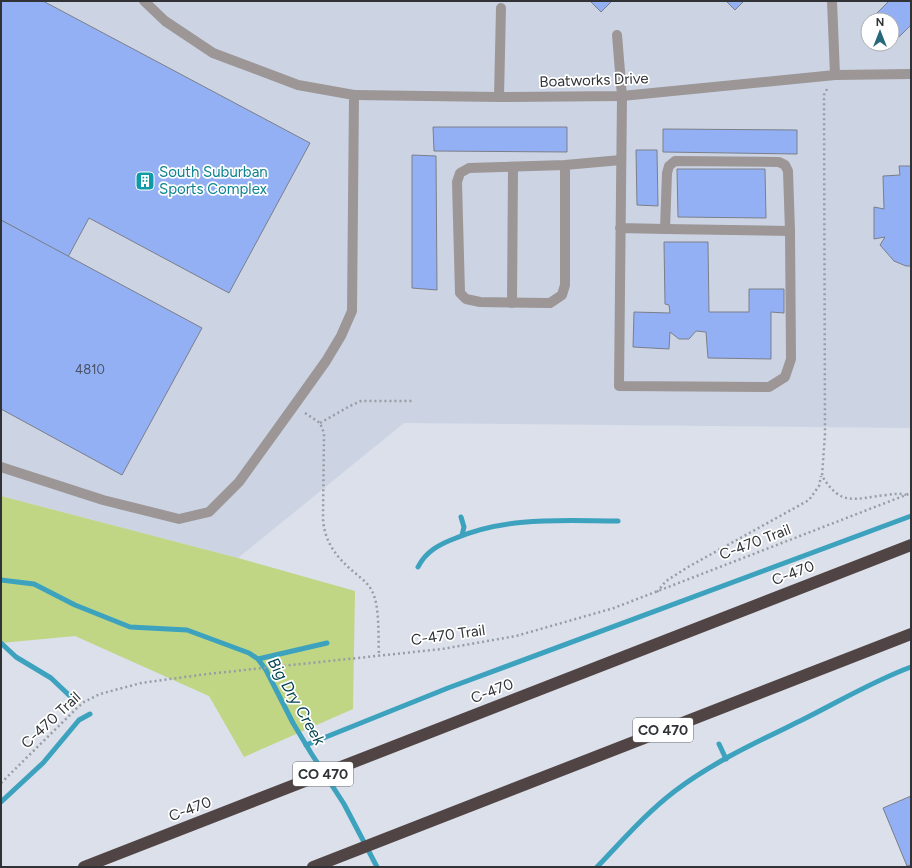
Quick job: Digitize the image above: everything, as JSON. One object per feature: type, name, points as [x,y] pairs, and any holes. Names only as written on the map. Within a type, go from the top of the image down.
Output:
[{"type":"highway","name":"C-470","points":[[84,867],[911,544]]},
{"type":"highway","name":"CO 470","points":[[312,867],[911,634]]},
{"type":"street","name":"Boatworks Drive","points":[[144,1],[165,22],[213,53],[298,85],[354,95],[499,97],[622,96],[835,74],[911,74]]},
{"type":"street","points":[[832,1],[835,74]]},
{"type":"street","points":[[499,97],[501,8]]},
{"type":"street","points":[[617,35],[622,96],[619,386],[769,387],[785,377],[791,359],[790,231],[788,171],[785,165],[779,162],[675,161],[669,166],[667,173],[664,229]]},
{"type":"street","points":[[1,467],[104,500],[179,519],[209,512],[239,482],[326,361],[341,336],[352,311],[354,95]]},
{"type":"street","points":[[564,165],[565,285],[562,295],[550,303],[480,302],[466,299],[460,293],[457,182],[460,173],[469,168],[564,165],[621,160]]},
{"type":"street","points":[[512,303],[513,167]]},
{"type":"street","points":[[620,228],[790,231]]},
{"type":"path","points":[[657,592],[666,582],[684,570],[809,500],[819,486],[822,476],[825,434],[824,95],[835,74]]},
{"type":"path","points":[[320,423],[361,401],[414,402]]},
{"type":"path","points":[[302,411],[320,423],[324,433],[322,518],[324,530],[334,553],[368,585],[372,591],[376,603],[379,655]]},
{"type":"path","points":[[822,476],[827,484],[837,494],[849,499],[899,493],[907,495]]},
{"type":"path","name":"C-470 Trail","points":[[1,783],[77,708],[90,698],[100,694],[131,685],[207,674],[453,647],[516,636],[600,613],[911,493]]},
{"type":"shaded area","points":[[1,1],[911,1],[911,428],[404,423],[238,558],[1,496]]},
{"type":"green space","points":[[1,496],[238,558],[355,591],[353,709],[244,757],[209,696],[75,636],[1,643]]},
{"type":"building","name":"South Suburban Sports Complex","points":[[1,1],[43,1],[310,143],[229,293],[89,218],[68,257],[1,220]]},
{"type":"building","points":[[590,1],[612,1],[601,12]]},
{"type":"building","points":[[726,1],[744,1],[735,10]]},
{"type":"building","points":[[889,1],[911,1],[911,25],[900,36],[900,12],[878,12]]},
{"type":"building","points":[[433,127],[567,127],[567,152],[434,151]]},
{"type":"building","points":[[663,129],[797,130],[797,154],[663,152]]},
{"type":"building","points":[[636,150],[657,150],[658,206],[637,205]]},
{"type":"building","points":[[412,155],[436,156],[437,290],[412,288]]},
{"type":"building","points":[[899,166],[911,166],[911,266],[906,266],[894,261],[880,245],[885,237],[874,239],[874,207],[884,209],[883,176],[900,175]]},
{"type":"building","points":[[677,169],[765,169],[766,218],[678,217]]},
{"type":"building","points":[[1,220],[202,328],[122,475],[1,409]]},
{"type":"building","points":[[664,242],[708,242],[709,312],[749,312],[749,289],[784,289],[784,313],[771,312],[771,359],[708,358],[706,332],[696,331],[689,339],[679,339],[670,332],[669,349],[633,347],[634,312],[670,313],[669,305],[665,304]]},
{"type":"building","points":[[911,796],[911,865],[907,866],[883,808]]},
{"type":"waterway","points":[[306,745],[448,688],[911,516]]},
{"type":"waterway","points":[[461,517],[464,527],[462,535]]},
{"type":"waterway","points":[[418,567],[429,552],[450,540],[496,526],[536,521],[618,521]]},
{"type":"waterway","name":"Big Dry Creek","points":[[1,580],[34,584],[75,605],[130,627],[187,630],[249,653],[258,659],[266,670],[293,723],[344,804],[377,867]]},
{"type":"waterway","points":[[1,643],[16,657],[51,678],[71,697]]},
{"type":"waterway","points":[[258,659],[327,643]]},
{"type":"waterway","points":[[597,867],[654,808],[690,780],[737,752],[869,685],[911,667]]},
{"type":"waterway","points":[[1,802],[43,763],[79,720],[90,714]]},
{"type":"waterway","points":[[719,744],[726,759]]},
{"type":"place","name":"South Suburban Sports Complex","points":[[145,181]]}]
